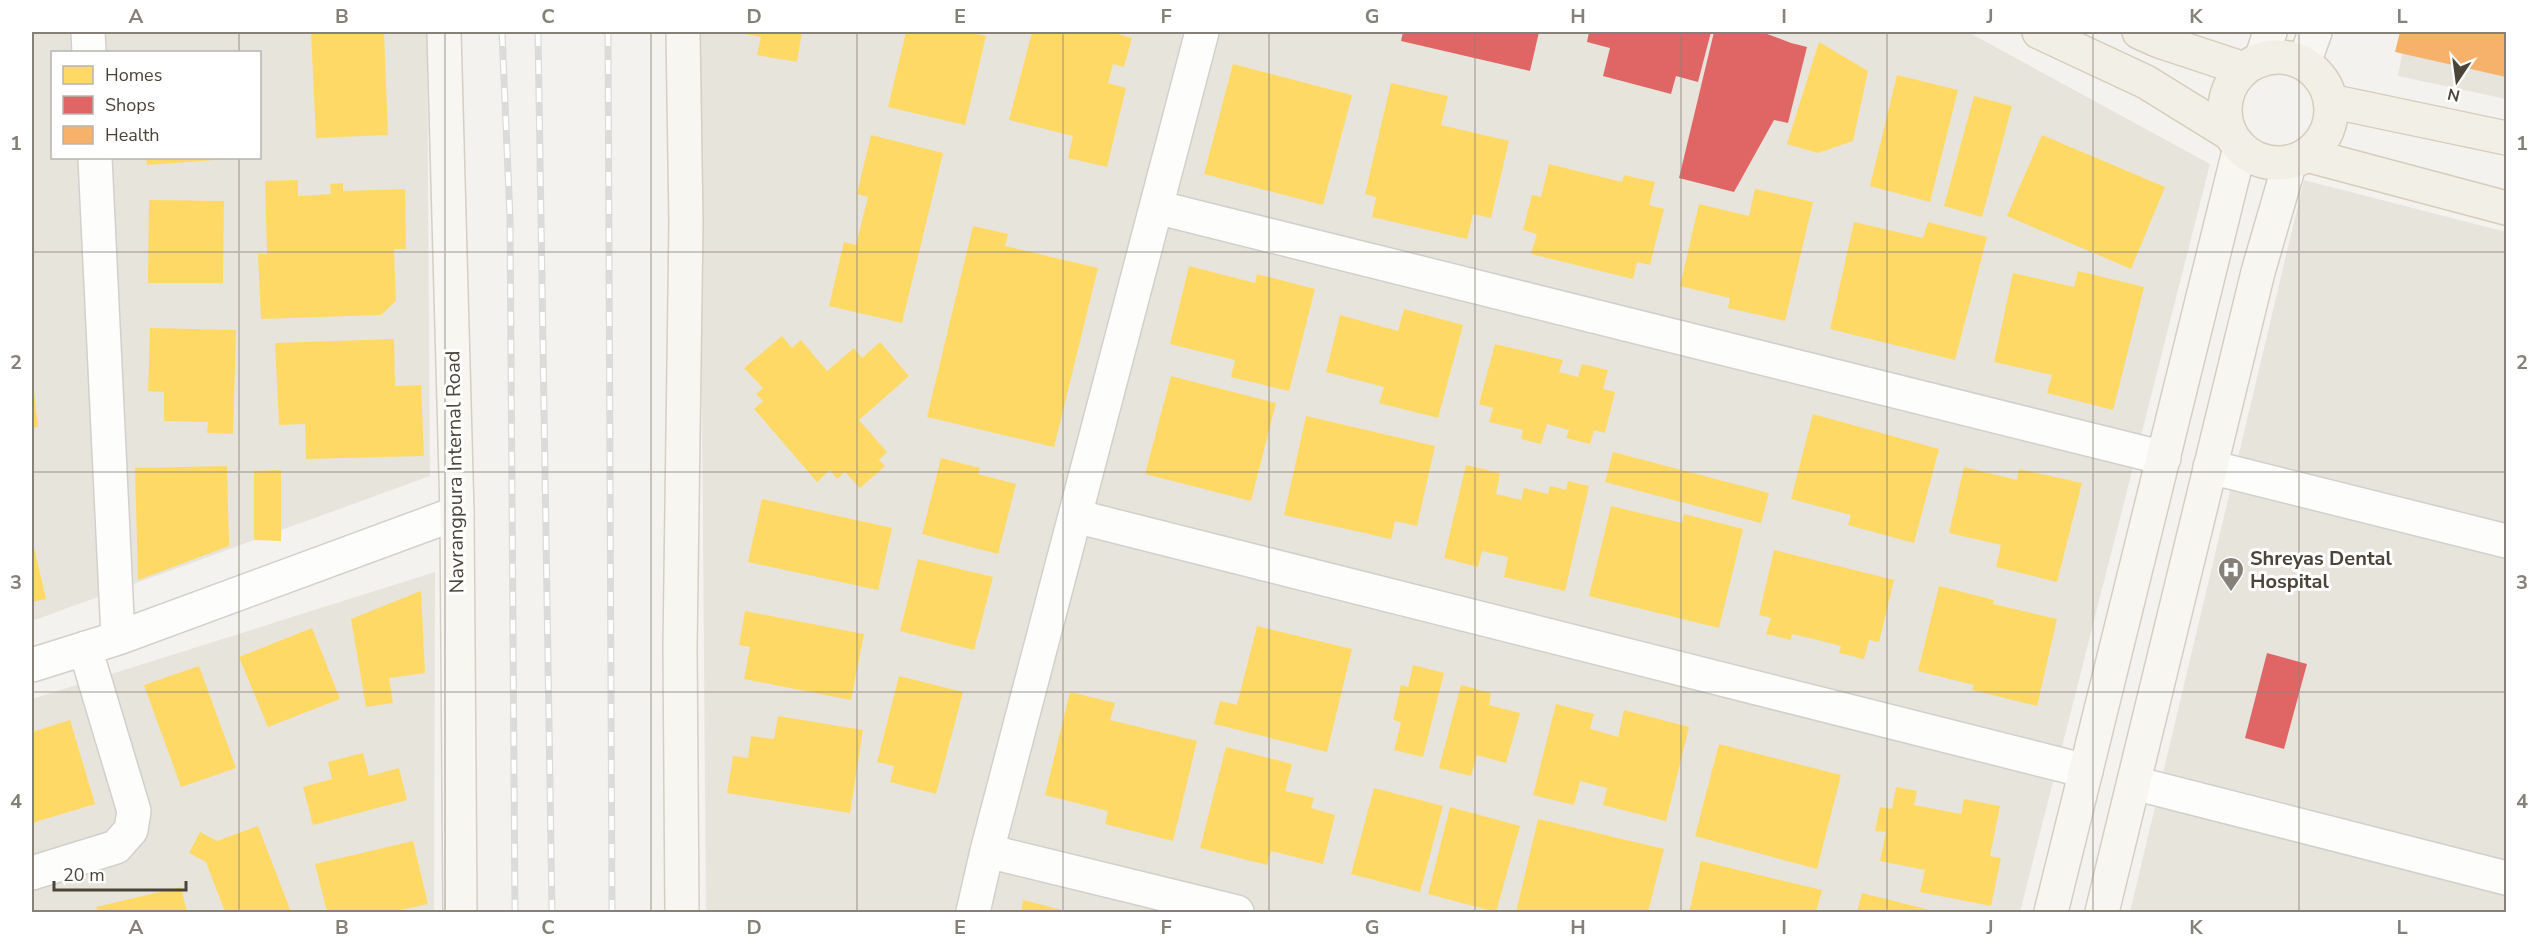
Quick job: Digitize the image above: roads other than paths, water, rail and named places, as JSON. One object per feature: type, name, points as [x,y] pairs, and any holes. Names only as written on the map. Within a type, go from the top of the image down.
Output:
[{"type":"main road","points":[[2039,32],[2146,82],[2235,140],[2251,156],[2264,161],[2298,158],[2506,208]]},
{"type":"main road","points":[[2139,32],[2159,41],[2290,58],[2304,63],[2321,80],[2330,101],[2331,117],[2327,132],[2318,145],[2298,158]]},
{"type":"main road","points":[[2235,140],[2225,117],[2226,99],[2233,82],[2258,54]]},
{"type":"main road","points":[[2330,101],[2506,138]]},
{"type":"street","points":[[88,32],[89,51]]},
{"type":"street","name":"Navrangpura Internal Road","points":[[444,32],[457,513],[460,912]]},
{"type":"street","points":[[682,912],[680,647],[686,223],[683,32]]},
{"type":"street","points":[[973,912],[987,851],[1202,32]]},
{"type":"street","points":[[2304,63],[2315,32]]},
{"type":"street","points":[[2052,912],[2164,458],[2235,140]]},
{"type":"street","points":[[2102,912],[2258,272],[2298,158]]},
{"type":"street","points":[[94,159],[118,638]]},
{"type":"street","points":[[1156,207],[2164,458]]},
{"type":"street","points":[[2210,467],[2506,541]]},
{"type":"street","points":[[32,665],[118,638],[457,513]]},
{"type":"street","points":[[1075,516],[2086,771]]},
{"type":"street","points":[[32,873],[116,847],[131,830],[135,811],[85,648]]},
{"type":"street","points":[[2134,783],[2506,878]]},
{"type":"street","points":[[987,851],[1237,912]]},
{"type":"railway","points":[[502,32],[510,218],[515,912]]},
{"type":"railway","points":[[538,32],[552,912]]},
{"type":"railway","points":[[608,32],[612,912]]},
{"type":"place","name":"Shreyas Dental Hospital","points":[[2231,593]]}]
